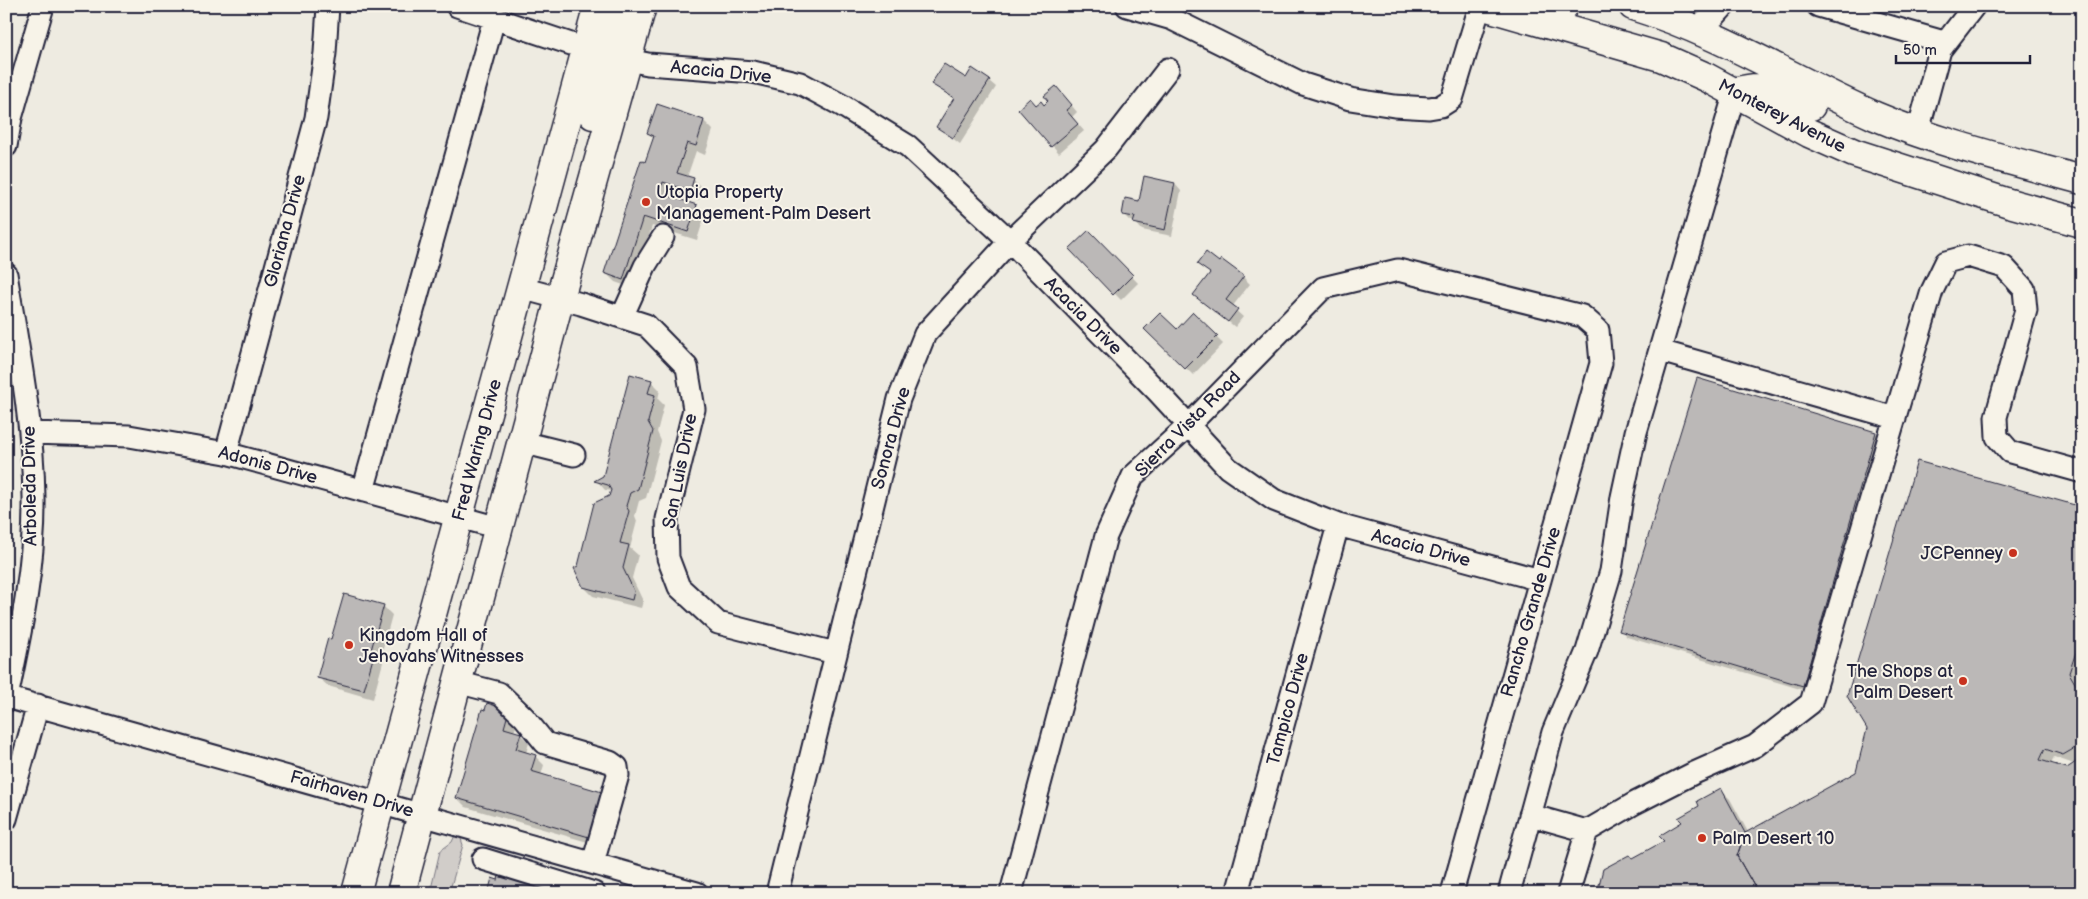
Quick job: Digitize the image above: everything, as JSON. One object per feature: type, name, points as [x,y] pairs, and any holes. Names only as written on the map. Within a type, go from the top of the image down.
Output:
[{"type":"main road","name":"Fred Waring Drive","points":[[356,893],[598,6]]},
{"type":"main road","points":[[617,6],[612,29],[613,39],[628,60]]},
{"type":"main road","points":[[401,893],[560,298],[642,6]]},
{"type":"main road","name":"Monterey Avenue","points":[[1482,6],[1661,57],[1735,92],[1809,133],[1854,153],[2009,203],[2082,223]]},
{"type":"main road","points":[[1541,6],[1557,9],[1564,6]]},
{"type":"main road","points":[[1633,6],[1694,28],[1836,98],[1877,116],[1993,155],[2082,180]]},
{"type":"main road","points":[[586,49],[600,62],[602,80],[586,144],[586,206]]},
{"type":"main road","points":[[1735,92],[1760,87],[1781,92],[1841,120],[1901,144],[1941,154],[1967,158],[1993,155]]},
{"type":"street","points":[[6,146],[11,118],[43,6]]},
{"type":"street","name":"Gloriana Drive","points":[[226,453],[316,118],[325,53],[328,6]]},
{"type":"street","points":[[457,6],[586,49]]},
{"type":"street","points":[[1127,6],[1174,12],[1303,84],[1350,99],[1394,106],[1429,108],[1441,106],[1452,99],[1482,6]]},
{"type":"street","points":[[1694,28],[1715,16],[1724,6]]},
{"type":"street","points":[[1818,6],[1944,42]]},
{"type":"street","points":[[1918,131],[1940,50],[1944,42],[1974,6]]},
{"type":"street","points":[[364,491],[494,19]]},
{"type":"street","name":"Acacia Drive","points":[[628,60],[648,64],[753,72],[800,83],[843,106],[908,146],[1010,242],[1189,425],[1228,468],[1274,500],[1338,525],[1540,580]]},
{"type":"street","name":"Sonora Drive","points":[[777,893],[899,399],[925,334],[1010,242],[1106,149],[1168,69]]},
{"type":"street","points":[[1509,893],[1553,732],[1587,650],[1612,571],[1622,497],[1636,432],[1735,92]]},
{"type":"street","points":[[622,317],[645,266],[664,237]]},
{"type":"street","points":[[1568,893],[1587,830],[1651,794],[1756,746],[1811,703],[1932,291],[1946,262],[1968,256],[2004,267],[2024,290],[2026,310],[1996,417],[1997,437],[2010,452],[2082,472]]},
{"type":"street","name":"Sierra Vista Road","points":[[1011,893],[1106,536],[1133,476],[1189,425],[1322,288],[1398,270],[1582,316],[1598,330]]},
{"type":"street","name":"Arboleda Drive","points":[[6,274],[31,433],[34,499],[31,566],[24,616],[7,697]]},
{"type":"street","name":"San Luis Drive","points":[[521,288],[646,324],[687,367],[694,409],[667,519],[668,558],[679,587],[718,623],[835,653]]},
{"type":"street","name":"Rancho Grande Drive","points":[[1452,893],[1601,363],[1598,330]]},
{"type":"street","points":[[1660,351],[1895,418]]},
{"type":"street","name":"Adonis Drive","points":[[31,433],[129,436],[226,453],[499,528]]},
{"type":"street","points":[[522,442],[574,455]]},
{"type":"street","name":"Tampico Drive","points":[[1237,893],[1338,525]]},
{"type":"street","points":[[457,682],[499,693],[524,717],[545,743],[610,762],[617,767],[618,775],[593,863]]},
{"type":"street","name":"Fairhaven Drive","points":[[7,697],[697,893]]},
{"type":"street","points":[[6,819],[38,705]]},
{"type":"street","points":[[1530,815],[1587,830]]},
{"type":"street","points":[[483,859],[594,893]]},
{"type":"shaded area","points":[[455,835],[460,836],[463,845],[449,893],[430,893],[440,851],[452,842]]},
{"type":"building","points":[[944,64],[966,78],[972,68],[990,80],[953,138],[936,127],[954,98],[931,84]]},
{"type":"building","points":[[1056,86],[1072,105],[1066,110],[1078,124],[1051,147],[1018,109],[1030,98],[1036,105],[1041,101],[1044,105],[1048,101],[1044,96]]},
{"type":"building","points":[[657,104],[704,120],[696,146],[687,143],[677,173],[694,178],[690,191],[663,182],[660,193],[697,205],[688,232],[643,217],[623,280],[604,273],[641,160],[645,162],[654,136],[647,133]]},
{"type":"building","points":[[1144,176],[1175,183],[1165,230],[1133,223],[1135,217],[1122,215],[1125,198],[1139,201]]},
{"type":"building","points":[[1089,230],[1133,275],[1113,295],[1069,249]]},
{"type":"building","points":[[1206,252],[1219,262],[1221,259],[1244,276],[1226,300],[1238,309],[1228,322],[1193,295],[1210,273],[1197,264]]},
{"type":"building","points":[[1193,312],[1218,336],[1185,369],[1144,329],[1160,313],[1177,329]]},
{"type":"building","points":[[630,374],[652,380],[648,393],[655,395],[648,422],[653,431],[638,489],[630,493],[626,506],[629,511],[620,543],[629,545],[623,568],[634,591],[632,600],[583,587],[574,568],[578,566],[594,503],[609,496],[611,490],[608,485],[594,481],[603,476]]},
{"type":"building","points":[[1697,378],[1876,432],[1803,686],[1619,631]]},
{"type":"building","name":"The Shops at Palm Desert","points":[[1917,461],[2082,507],[2082,650],[2077,649],[2069,673],[2079,690],[2082,690],[2082,744],[2063,755],[2045,749],[2040,760],[2067,768],[2082,758],[2082,893],[1758,893],[1737,856],[1745,833],[1856,772],[1867,729],[1847,696]]},
{"type":"building","name":"Kingdom Hall of Jehovahs Witnesses","points":[[344,594],[384,605],[371,650],[375,651],[364,690],[317,678],[328,638],[331,639]]},
{"type":"building","points":[[487,703],[509,710],[504,728],[521,733],[516,749],[536,755],[531,771],[602,792],[589,837],[456,798],[482,709],[485,710]]},
{"type":"building","name":"Palm Desert 10","points":[[1721,788],[1745,833],[1737,856],[1758,893],[1597,893],[1603,869],[1629,855],[1633,858],[1664,841],[1659,836],[1682,822],[1678,818],[1699,806],[1697,801]]},
{"type":"building","points":[[500,871],[579,893],[488,893],[492,878],[498,880]]},
{"type":"place","name":"Utopia Property Management-Palm Desert","points":[[646,202]]},
{"type":"place","name":"JCPenney","points":[[2013,553]]},
{"type":"place","name":"Kingdom Hall of Jehovahs Witnesses","points":[[349,645]]},
{"type":"place","name":"The Shops at Palm Desert","points":[[1963,681]]},
{"type":"place","name":"Palm Desert 10","points":[[1702,838]]}]
